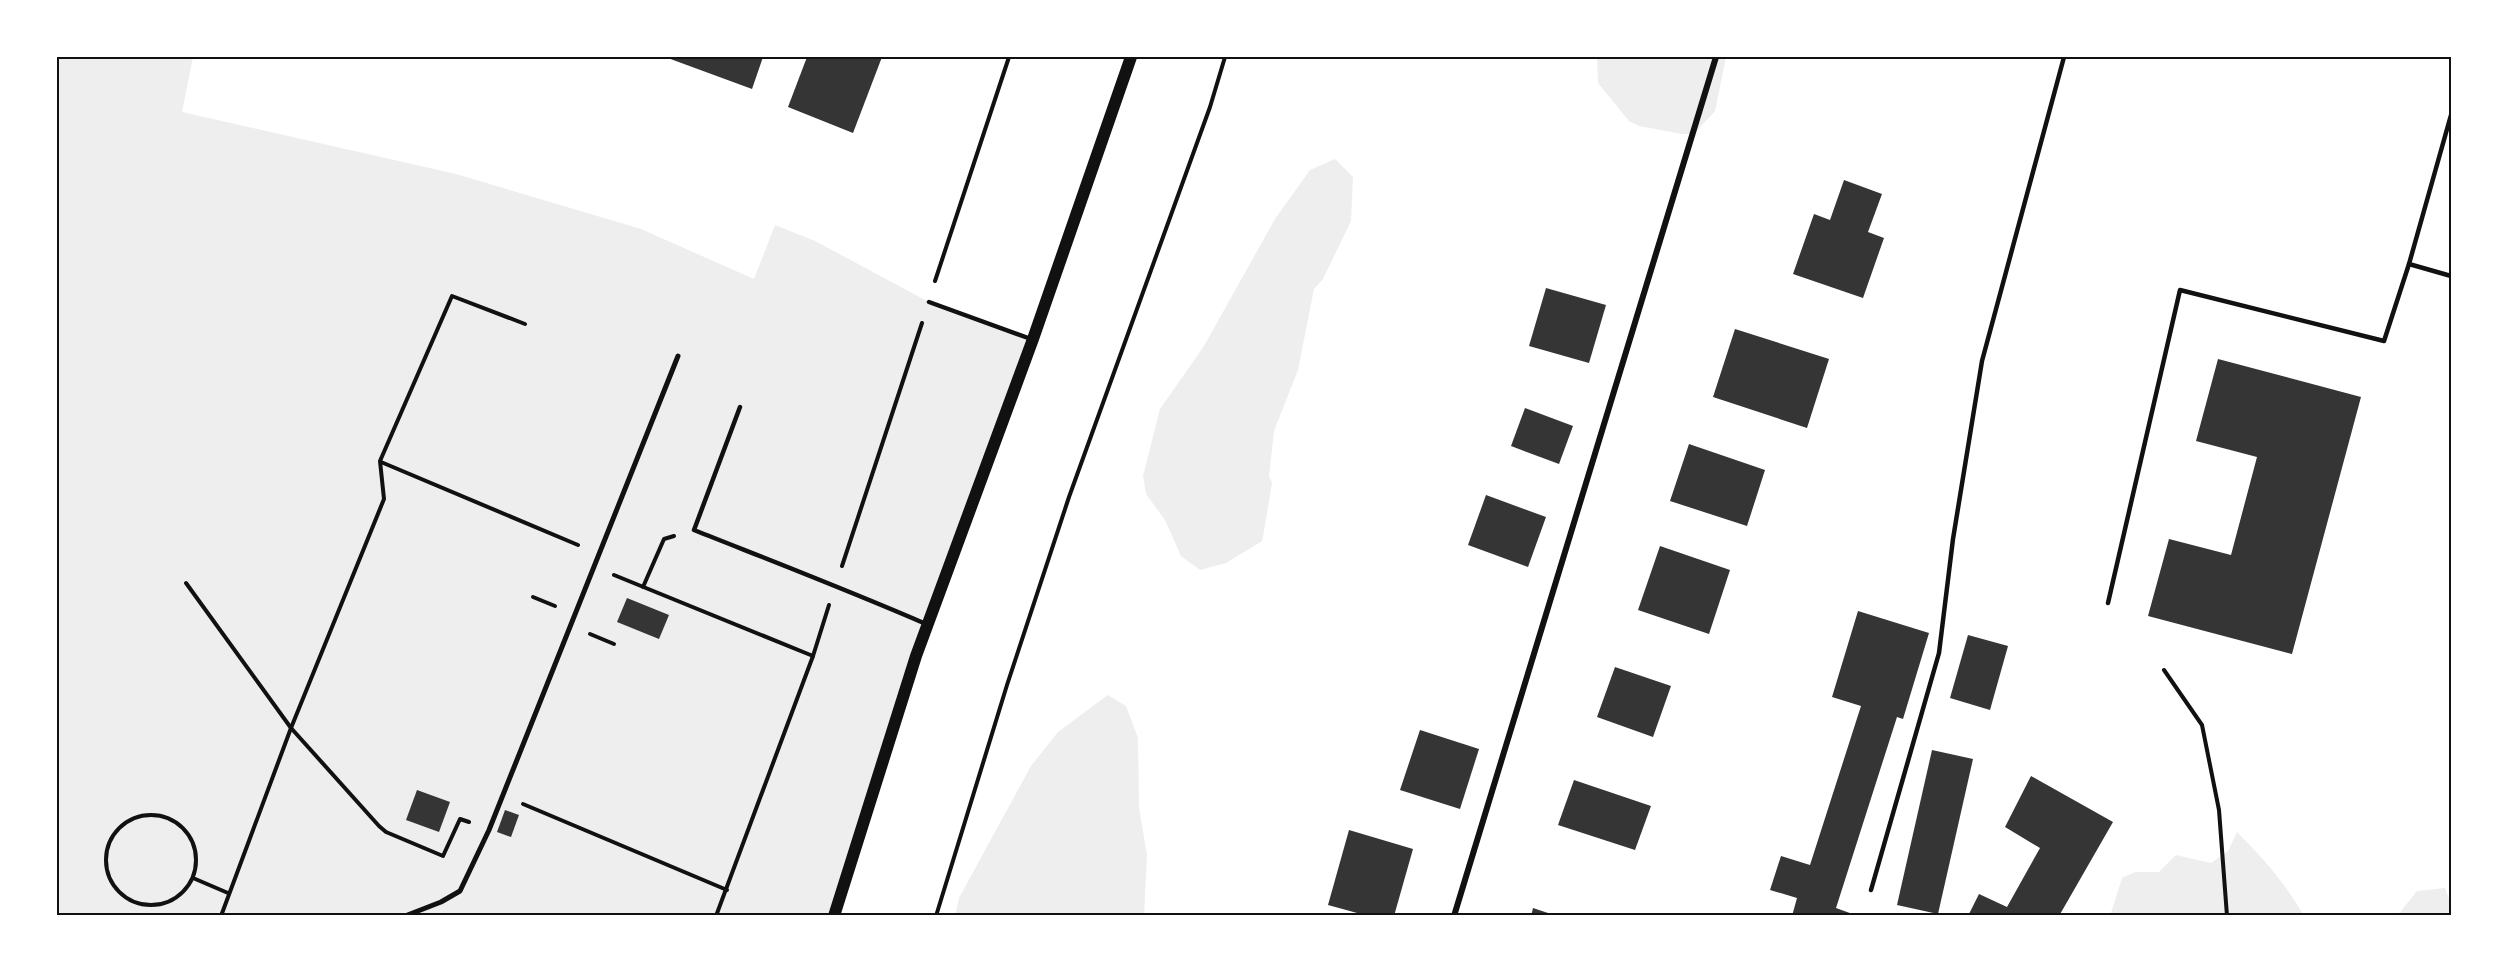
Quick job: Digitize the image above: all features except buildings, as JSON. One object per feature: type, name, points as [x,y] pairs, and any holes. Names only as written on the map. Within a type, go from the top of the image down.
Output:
[{"type":"main road","points":[[834,916],[875,780],[928,625],[1033,339],[1131,57]]},
{"type":"street","points":[[1454,916],[1716,57]]},
{"type":"street","points":[[405,916],[441,902],[460,891],[503,796],[678,356]]},
{"type":"lane","points":[[1871,890],[1939,652],[1953,539],[1983,361],[2064,57]]},
{"type":"lane","points":[[2108,603],[2180,290],[2384,341],[2409,264],[2451,115]]},
{"type":"lane","points":[[2409,264],[2451,276]]},
{"type":"lane","points":[[929,302],[1033,339]]},
{"type":"lane","points":[[740,407],[694,530],[836,585],[928,625]]},
{"type":"path","points":[[716,916],[813,656],[1010,57]]},
{"type":"path","points":[[936,916],[1007,685],[1069,497],[1206,118],[1225,57]]},
{"type":"path","points":[[220,916],[291,728],[384,499],[380,461],[452,296],[525,324]]},
{"type":"path","points":[[380,461],[600,554]]},
{"type":"path","points":[[644,587],[664,539],[694,530]]},
{"type":"path","points":[[594,568],[813,656]]},
{"type":"path","points":[[186,583],[291,728],[386,832],[443,856],[460,819],[489,830]]},
{"type":"path","points":[[2164,670],[2202,725],[2219,810],[2226,915]]},
{"type":"path","points":[[503,796],[727,890]]},
{"type":"path","points":[[150,815],[167,818],[181,826],[192,841],[196,859],[193,878],[183,893],[169,902],[149,905],[131,902],[117,890],[108,875],[105,858],[110,840],[121,826],[135,818],[150,815]]},
{"type":"path","points":[[193,878],[228,893]]},
{"type":"shaded area","points":[[57,57],[193,57],[182,112],[456,174],[641,229],[754,279],[775,225],[815,241],[929,302],[1033,339],[965,528],[834,916],[57,916]]},
{"type":"shaded area","points":[[1597,57],[1726,57],[1715,111],[1694,134],[1639,126],[1629,121],[1598,83]]},
{"type":"shaded area","points":[[1335,159],[1353,177],[1351,221],[1323,279],[1314,289],[1298,370],[1274,431],[1269,476],[1272,483],[1262,541],[1226,563],[1200,570],[1181,556],[1165,520],[1146,494],[1143,476],[1160,409],[1204,346],[1275,219],[1310,170]]},
{"type":"shaded area","points":[[1108,695],[1126,706],[1138,738],[1139,808],[1147,855],[1144,916],[955,916],[959,898],[1031,766],[1058,732]]},
{"type":"shaded area","points":[[2237,832],[2274,872],[2304,916],[2110,916],[2122,878],[2135,872],[2159,872],[2176,855],[2211,863],[2228,851]]},
{"type":"shaded area","points":[[2445,888],[2451,904],[2451,916],[2397,916],[2417,891]]}]
